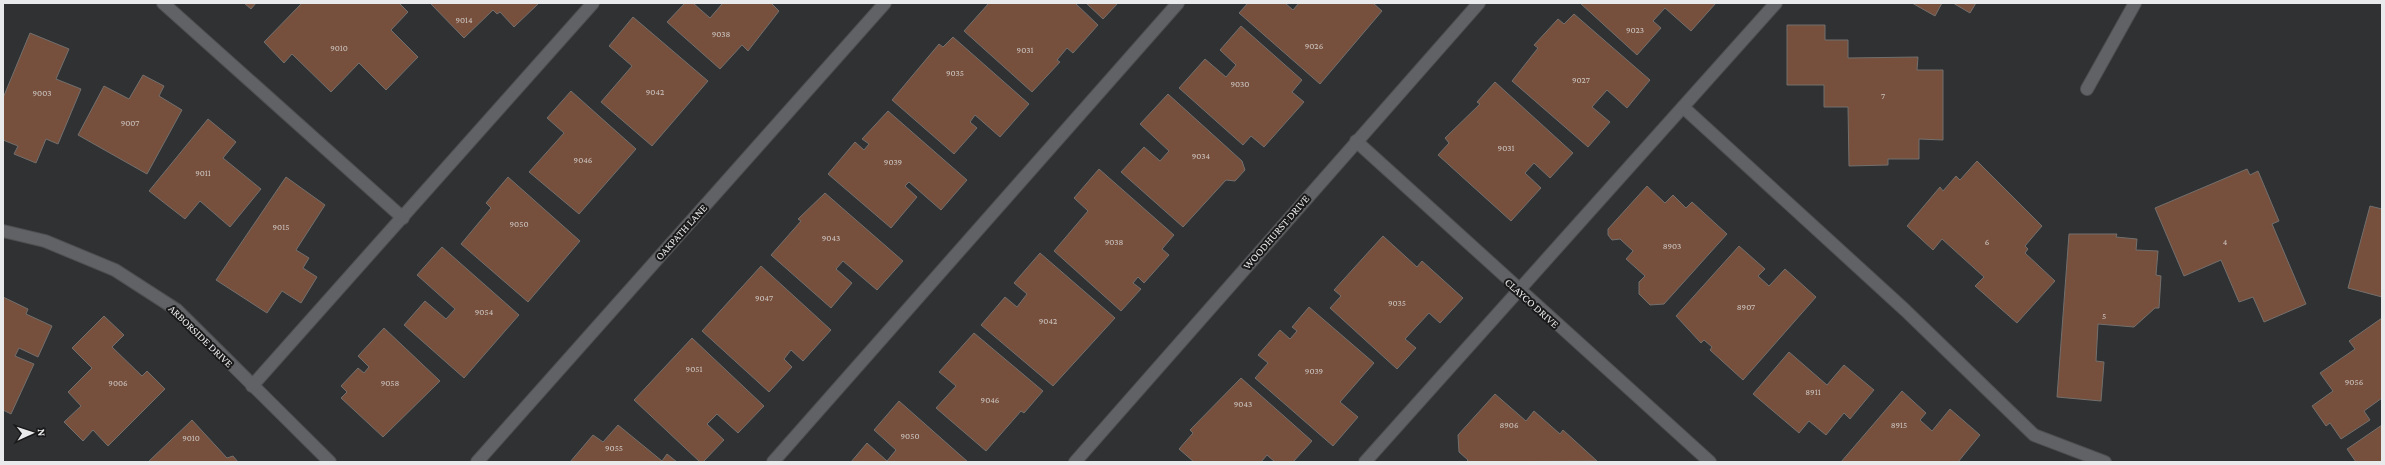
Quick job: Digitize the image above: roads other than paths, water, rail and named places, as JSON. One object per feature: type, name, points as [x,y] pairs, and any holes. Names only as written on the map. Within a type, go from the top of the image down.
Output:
[{"type":"street","points":[[163,3],[403,218]]},
{"type":"street","points":[[252,386],[593,3]]},
{"type":"street","name":"OAKPATH LANE","points":[[477,462],[885,3]]},
{"type":"street","points":[[773,462],[1178,3]]},
{"type":"street","name":"WOODHURST DRIVE","points":[[1075,462],[1479,3]]},
{"type":"street","points":[[1365,462],[1776,3]]},
{"type":"street","points":[[2087,89],[2135,3]]},
{"type":"street","points":[[1683,108],[1906,310],[2034,435],[2105,462]]},
{"type":"street","name":"CLAYCO DRIVE","points":[[1356,141],[1518,290],[1710,462]]},
{"type":"street","name":"ARBORSIDE DRIVE","points":[[3,231],[45,242],[115,270],[176,310],[330,462]]}]
